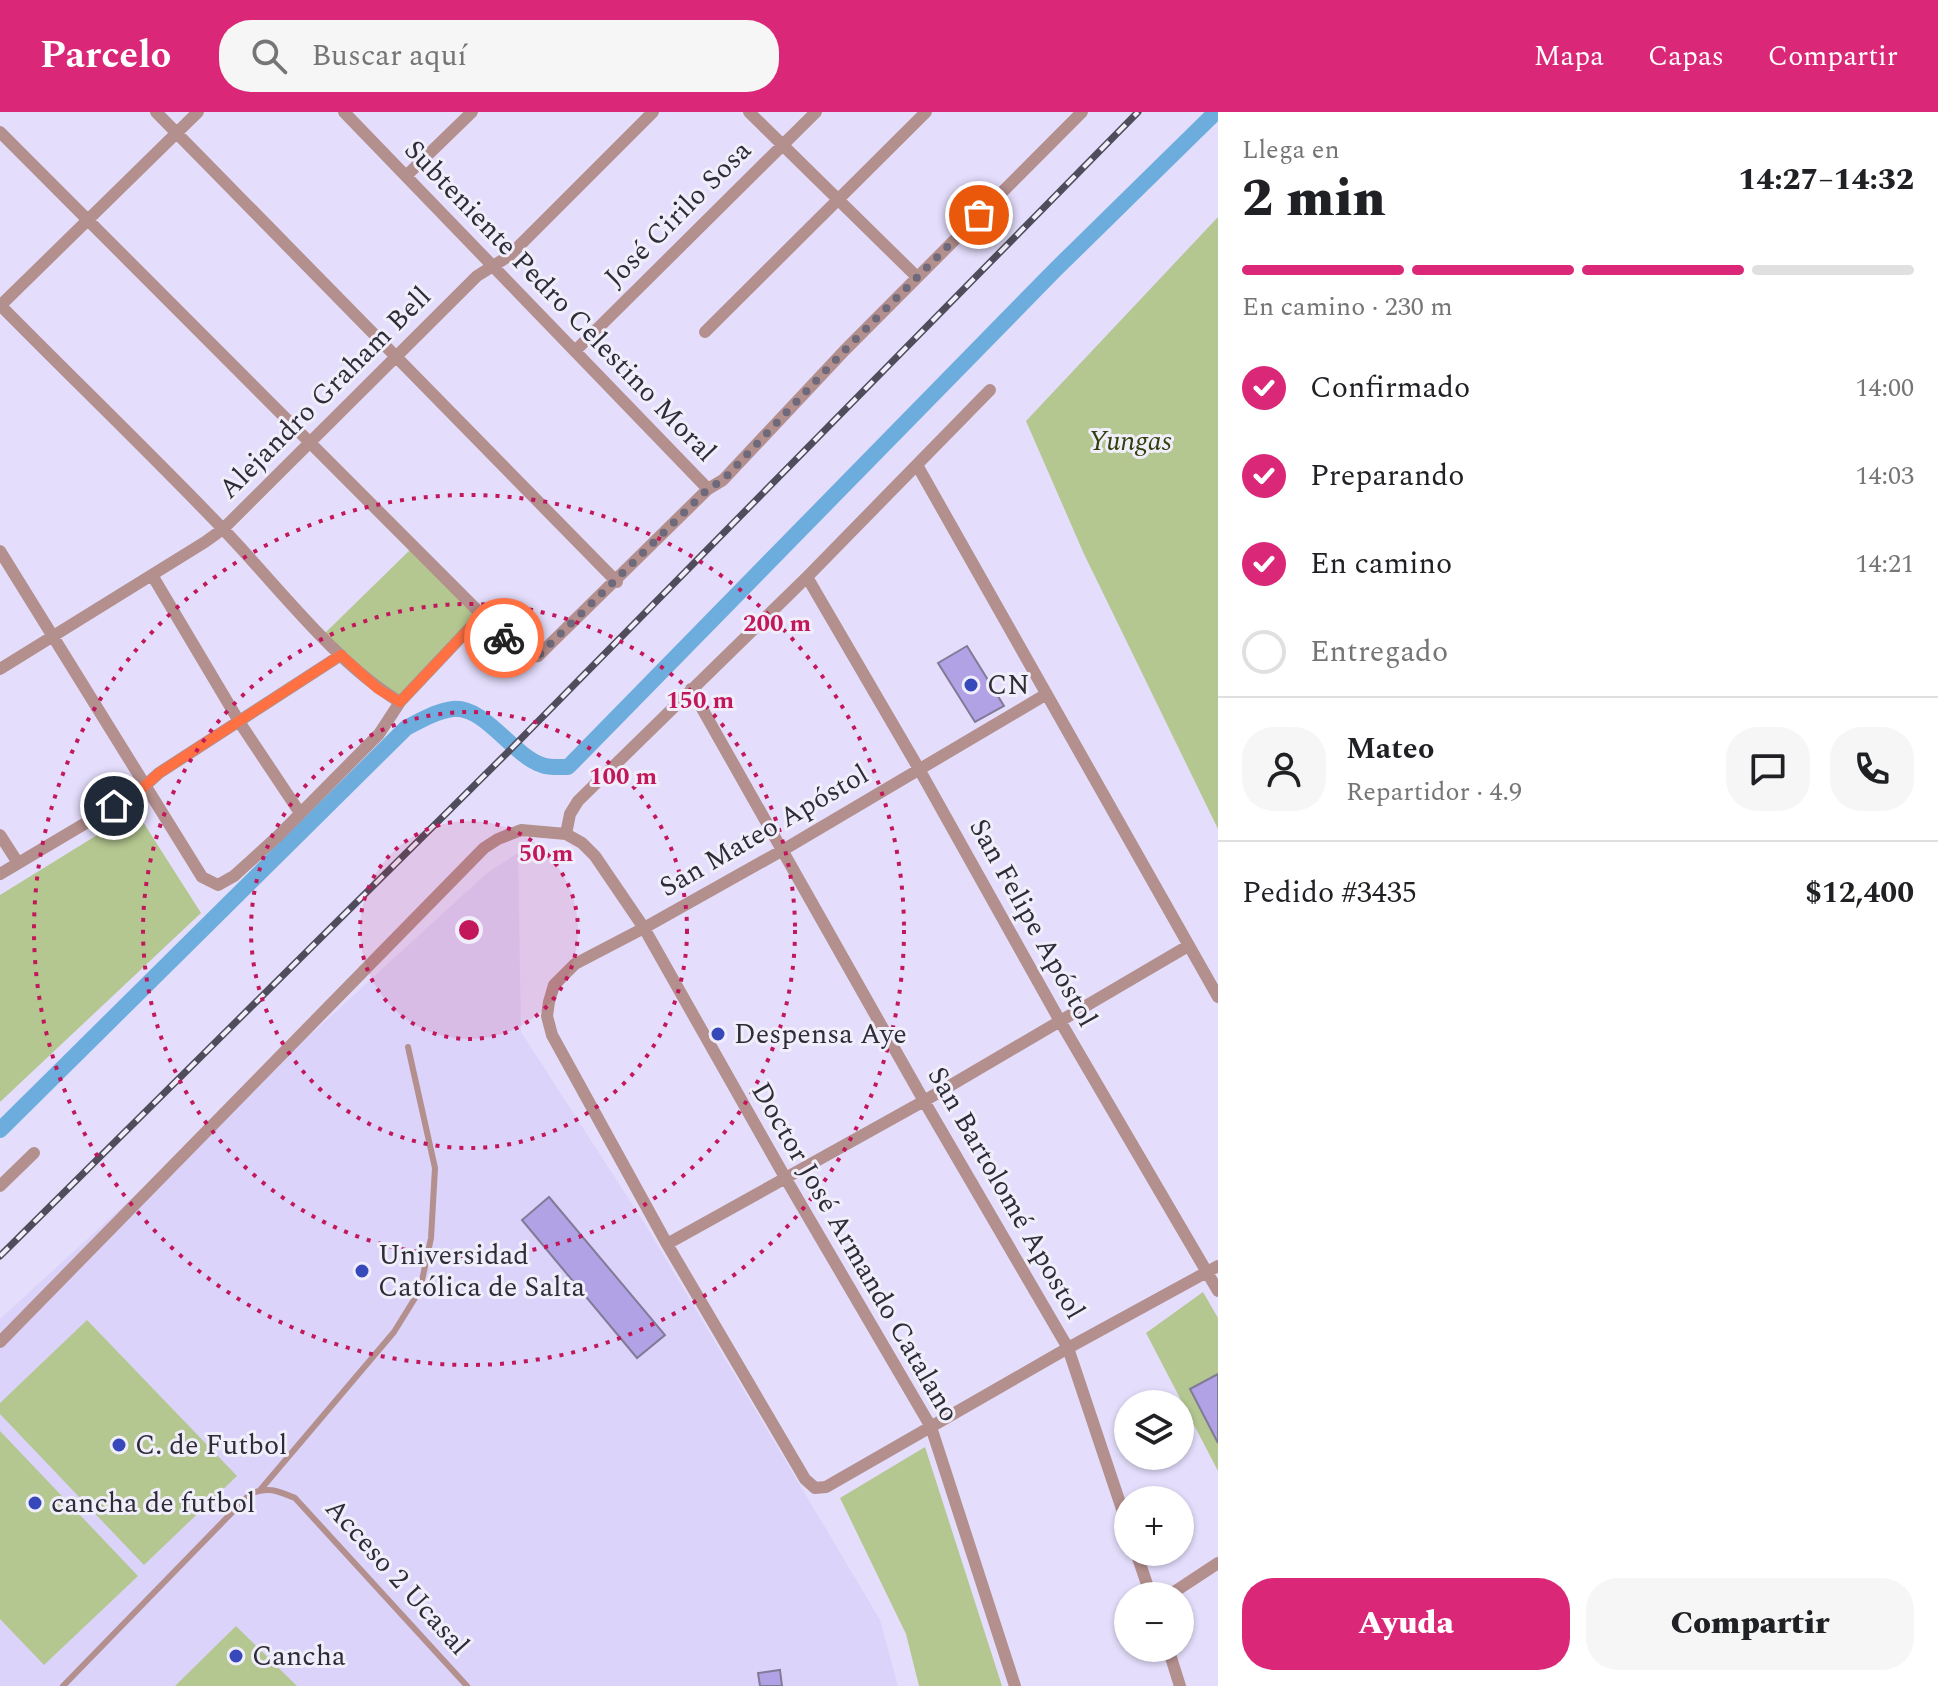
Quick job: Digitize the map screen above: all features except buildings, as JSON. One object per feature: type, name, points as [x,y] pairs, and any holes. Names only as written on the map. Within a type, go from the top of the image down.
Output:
[{"type":"street","points":[[156,112],[617,582]]},
{"type":"street","points":[[198,112],[0,306],[223,529],[341,655],[378,689],[400,702]]},
{"type":"street","name":"Subteniente Pedro Celestino Moral","points":[[344,112],[708,489]]},
{"type":"street","points":[[406,176],[472,112]]},
{"type":"street","name":"Alejandro Graham Bell","points":[[0,669],[223,529],[477,276],[509,256],[653,112]]},
{"type":"street","points":[[749,112],[917,277]]},
{"type":"street","name":"José Cirilo Sosa","points":[[575,351],[816,112]]},
{"type":"street","points":[[705,332],[926,112]]},
{"type":"street","points":[[0,132],[308,443],[521,654],[529,657],[538,656],[617,582],[708,489],[723,480],[917,277],[1082,112]]},
{"type":"street","points":[[0,1342],[484,848],[521,830],[566,834],[570,814],[578,801],[807,577],[990,390]]},
{"type":"street","points":[[917,465],[1218,997]]},
{"type":"street","points":[[0,551],[202,877],[218,885],[234,876],[379,734],[400,702],[482,615]]},
{"type":"street","points":[[152,575],[240,723],[300,813]]},
{"type":"street","name":"San Felipe Apóstol","points":[[807,577],[1060,1021],[1213,1270],[1218,1291]]},
{"type":"street","points":[[0,874],[146,785],[159,773],[341,655]]},
{"type":"street","name":"San Bartolomé Apostol","points":[[691,689],[1068,1348],[1114,1486]]},
{"type":"street","name":"San Mateo Apóstol","points":[[667,1244],[552,1035],[547,1016],[554,985],[575,964],[783,850],[1045,695]]},
{"type":"street","name":"Doctor José Armando Catalano","points":[[566,834],[582,843],[595,856],[644,928],[931,1427],[1015,1686]]},
{"type":"street","points":[[0,835],[18,863]]},
{"type":"street","points":[[1188,946],[924,1101],[667,1244],[805,1479],[815,1488],[826,1487],[1068,1348],[1213,1270]]},
{"type":"street","points":[[0,1186],[34,1153]]},
{"type":"street","points":[[1189,1582],[1218,1563]]},
{"type":"street","points":[[1172,1662],[1180,1686]]},
{"type":"lane","points":[[63,1686],[250,1494],[261,1489],[394,1332],[420,1290],[431,1238],[435,1168],[408,1047]]},
{"type":"lane","name":"Acceso 2 Ucasal","points":[[261,1489],[274,1489],[295,1498],[467,1686]]},
{"type":"shaded area","name":"Universidad Católica de Salta","points":[[518,853],[521,1032],[645,1224],[880,1620],[898,1686],[0,1686],[0,1319],[487,873]]},
{"type":"green space","name":"Yungas","points":[[1218,217],[1218,829],[1084,554],[1026,421]]},
{"type":"green space","points":[[413,547],[482,615],[400,702],[323,635]]},
{"type":"green space","points":[[136,811],[201,913],[0,1102],[0,895]]},
{"type":"green space","points":[[1203,1292],[1218,1318],[1218,1471],[1194,1425],[1194,1390],[1176,1390],[1146,1333]]},
{"type":"green space","name":"C. de Futbol","points":[[87,1320],[237,1476],[144,1565],[0,1414],[0,1403]]},
{"type":"green space","name":"cancha de futbol","points":[[0,1431],[138,1576],[44,1665],[0,1619]]},
{"type":"green space","points":[[925,1447],[1002,1686],[919,1686],[906,1634],[840,1498]]},
{"type":"green space","name":"Cancha","points":[[236,1626],[297,1686],[175,1686]]},
{"type":"waterway","points":[[0,1130],[406,728],[441,712],[465,710],[487,723],[531,760],[545,766],[568,767],[1055,270],[1216,112]]},
{"type":"railway","points":[[0,1256],[508,752],[1138,112]]},
{"type":"way so far","points":[[504,638],[521,654],[538,656],[617,582],[708,489],[723,480],[845,350],[979,215]]},
{"type":"place","name":"CN","points":[[971,685]]},
{"type":"place","name":"Despensa Aye","points":[[718,1034]]},
{"type":"place","name":"Universidad Católica de Salta","points":[[362,1271]]},
{"type":"place","name":"C. de Futbol","points":[[119,1445]]},
{"type":"place","name":"cancha de futbol","points":[[35,1503]]},
{"type":"place","name":"Cancha","points":[[236,1656]]},
{"type":"route","points":[[114,806],[138,792],[159,773],[341,655],[378,689],[400,702],[482,615],[504,638]]}]
